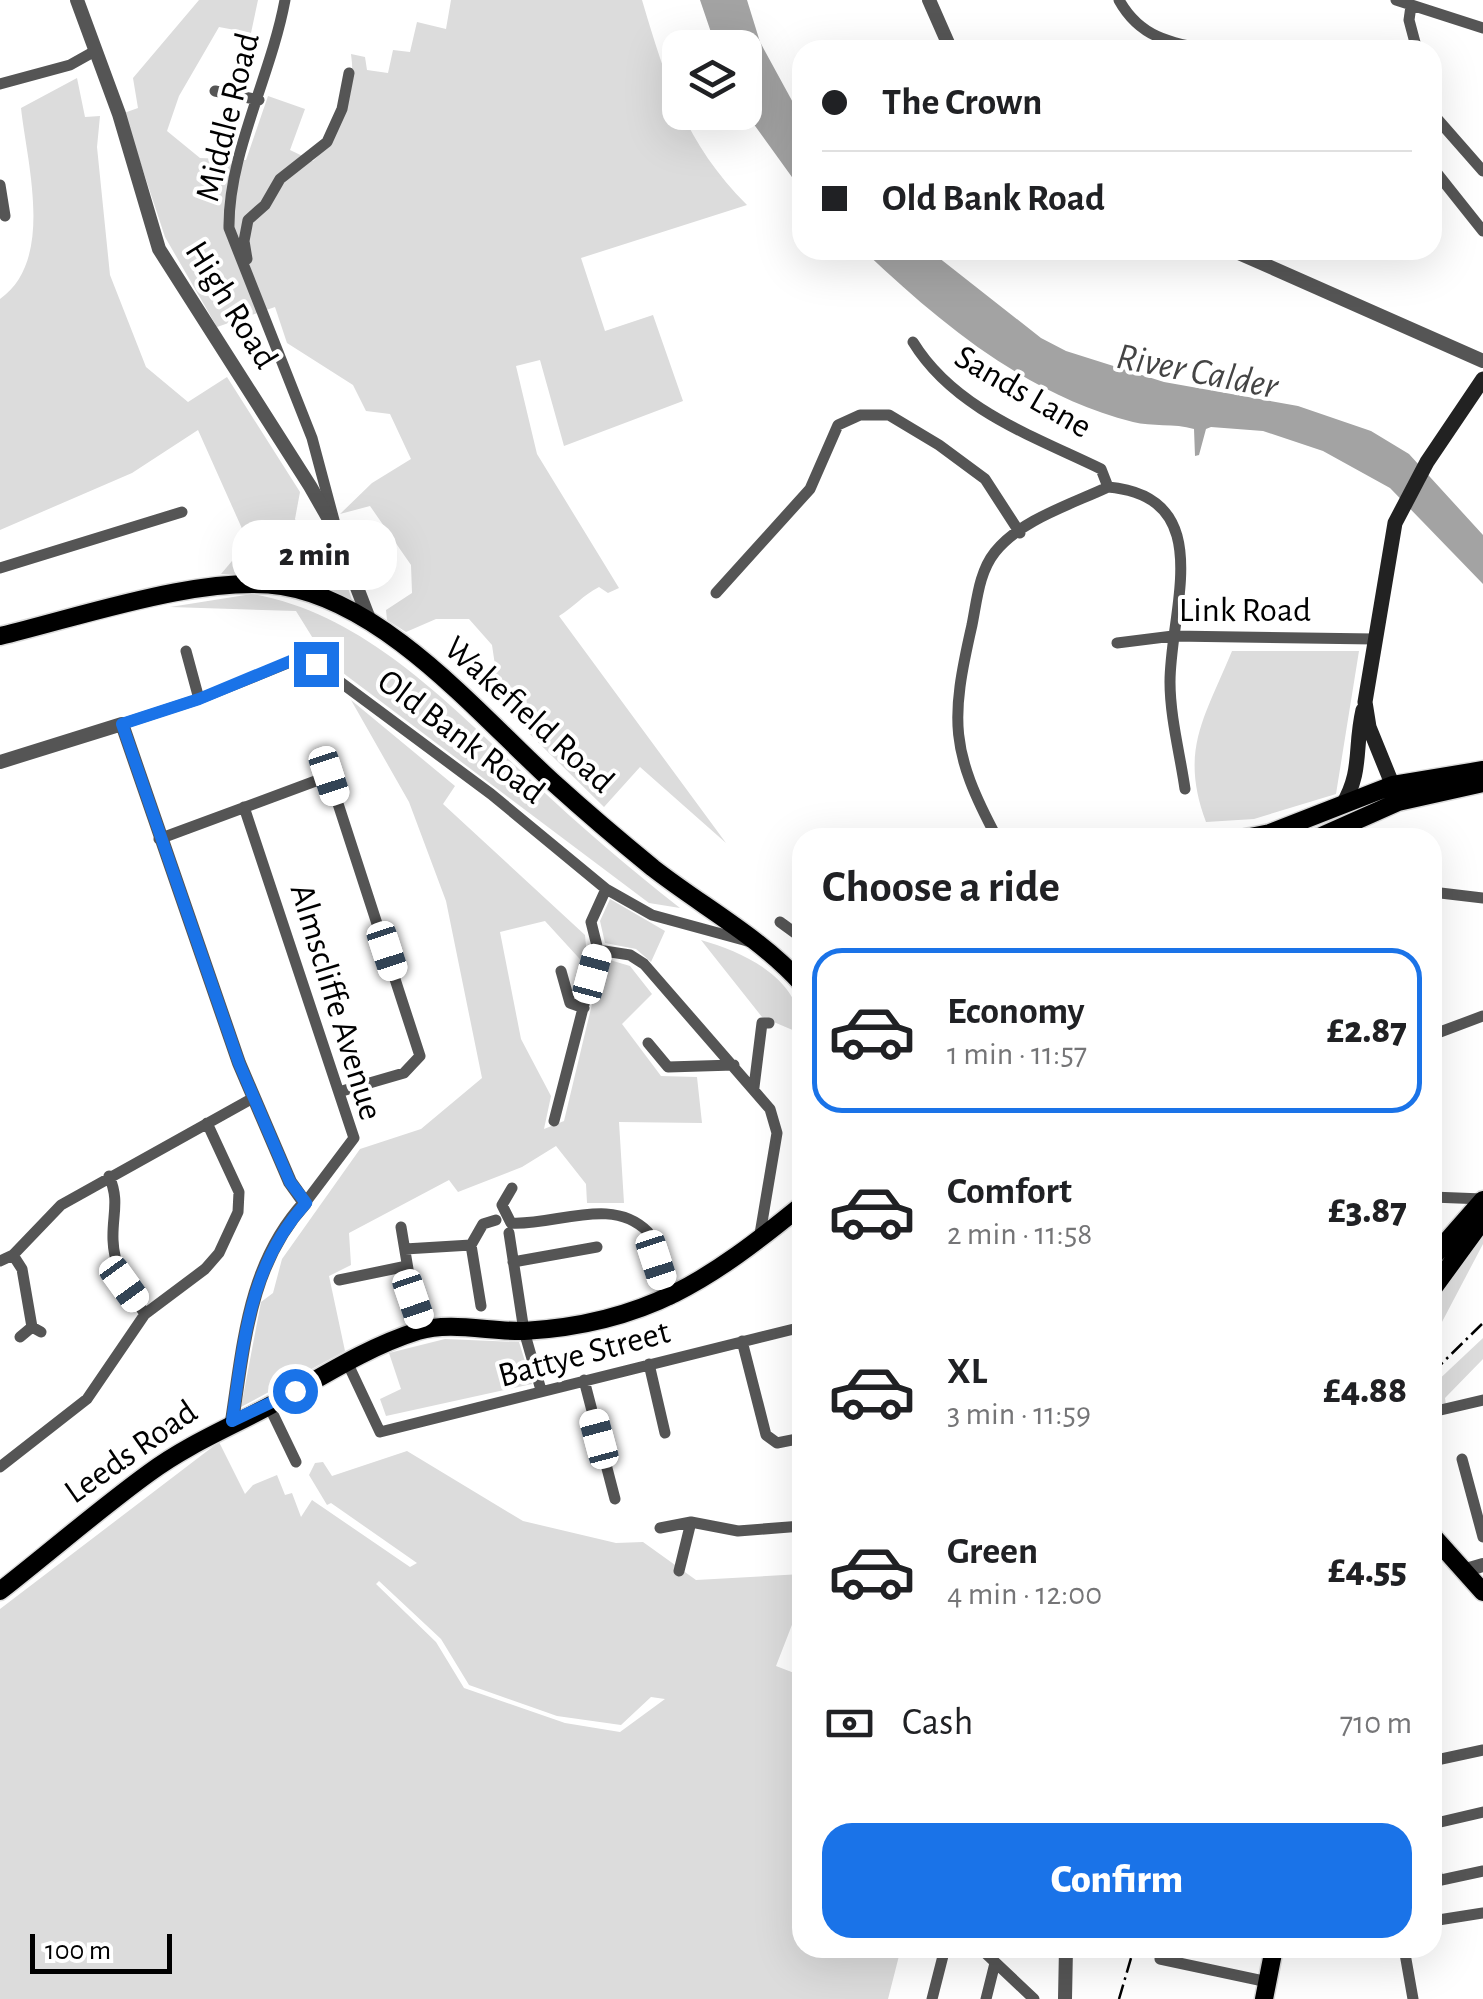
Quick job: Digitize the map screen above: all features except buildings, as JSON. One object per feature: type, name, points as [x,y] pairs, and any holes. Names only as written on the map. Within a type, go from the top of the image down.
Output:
[{"type":"main road","points":[[1342,806],[1357,781],[1356,742],[1395,523],[1427,462],[1483,379]]},
{"type":"main road","name":"Wakefield Road","points":[[0,636],[167,596],[249,583],[286,586],[371,625],[459,689],[554,784],[655,869],[760,944],[792,974]]},
{"type":"main road","points":[[1365,702],[1369,726],[1396,794]]},
{"type":"main road","points":[[1283,828],[1342,806],[1483,770]]},
{"type":"main road","points":[[1360,828],[1396,794],[1483,784]]},
{"type":"main road","points":[[1340,828],[1373,814]]},
{"type":"main road","points":[[1442,1252],[1483,1200]]},
{"type":"main road","name":"Leeds Road","points":[[0,1591],[151,1472],[232,1421],[269,1406],[347,1362],[423,1329],[524,1331],[590,1323],[671,1299],[707,1279],[792,1213]]},
{"type":"main road","points":[[1442,1254],[1483,1220]]},
{"type":"main road","points":[[1442,1541],[1474,1567],[1483,1592]]},
{"type":"main road","points":[[1266,1990],[1272,1958]]},
{"type":"street","name":"High Road","points":[[76,0],[159,249],[334,528],[371,625]]},
{"type":"street","name":"Middle Road","points":[[284,0],[259,100],[228,196],[229,228],[312,438],[336,521],[334,528]]},
{"type":"street","points":[[929,0],[947,40]]},
{"type":"street","points":[[1119,0],[1135,23],[1158,40]]},
{"type":"street","points":[[1396,0],[1483,28]]},
{"type":"street","points":[[1411,6],[1409,20],[1414,40]]},
{"type":"street","points":[[0,84],[70,64],[95,51]]},
{"type":"street","points":[[262,305],[244,241],[248,220],[265,205],[280,179],[327,142],[342,109],[349,73]]},
{"type":"street","points":[[215,91],[259,100]]},
{"type":"street","points":[[1442,124],[1483,171]]},
{"type":"street","points":[[1442,179],[1483,231]]},
{"type":"street","points":[[0,186],[5,216]]},
{"type":"street","points":[[1255,260],[1483,361]]},
{"type":"street","name":"Sands Lane","points":[[912,342],[930,369],[966,398],[1101,468],[1108,487]]},
{"type":"street","points":[[716,592],[810,489],[838,426],[860,414],[889,415],[939,444],[985,479],[1020,534]]},
{"type":"street","points":[[993,828],[964,774],[956,706],[985,568],[997,550],[1020,534],[1108,487],[1142,493],[1157,502],[1178,535],[1182,569],[1170,684],[1185,789]]},
{"type":"street","points":[[0,568],[182,512]]},
{"type":"street","name":"Link Road","points":[[1117,644],[1173,636],[1374,639]]},
{"type":"street","points":[[186,651],[199,699]]},
{"type":"street","name":"Old Bank Road","points":[[0,762],[199,699],[293,660],[316,664],[491,794],[606,889],[652,915],[760,944]]},
{"type":"street","points":[[122,724],[159,840],[254,1098],[290,1182],[306,1203],[264,1264],[246,1316],[232,1421]]},
{"type":"street","points":[[159,840],[329,776],[420,1056],[404,1072],[342,1092]]},
{"type":"street","name":"Almscliffe Avenue","points":[[244,808],[342,1092],[354,1138],[306,1203]]},
{"type":"street","points":[[554,1121],[598,950],[590,922],[606,889]]},
{"type":"street","points":[[1442,893],[1483,898]]},
{"type":"street","points":[[780,922],[792,931]]},
{"type":"street","points":[[598,950],[630,955],[644,964],[770,1109],[778,1133],[759,1240]]},
{"type":"street","points":[[561,971],[570,1003],[584,1008]]},
{"type":"street","points":[[1442,1031],[1483,1016]]},
{"type":"street","points":[[754,1087],[762,1023],[769,1023]]},
{"type":"street","points":[[648,1044],[668,1066],[734,1065]]},
{"type":"street","points":[[0,1261],[13,1255],[61,1206],[254,1098]]},
{"type":"street","points":[[0,1467],[88,1399],[146,1314],[205,1268],[218,1253],[238,1212],[239,1192],[207,1123]]},
{"type":"street","points":[[109,1176],[118,1203],[112,1235],[115,1260],[124,1284],[146,1314]]},
{"type":"street","points":[[512,1188],[502,1205],[511,1223],[608,1214],[641,1225],[648,1232],[671,1299]]},
{"type":"street","points":[[1442,1198],[1483,1200]]},
{"type":"street","points":[[481,1306],[470,1245],[482,1224],[496,1220]]},
{"type":"street","points":[[401,1228],[423,1329]]},
{"type":"street","points":[[508,1232],[524,1331],[541,1390]]},
{"type":"street","points":[[405,1249],[470,1245]]},
{"type":"street","points":[[513,1262],[597,1247]]},
{"type":"street","points":[[13,1255],[22,1269],[37,1330],[20,1337]]},
{"type":"street","points":[[339,1280],[408,1266]]},
{"type":"street","name":"Battye Street","points":[[347,1362],[380,1432],[482,1410],[541,1390],[792,1328]]},
{"type":"street","points":[[742,1341],[766,1435],[777,1443],[792,1440]]},
{"type":"street","points":[[649,1364],[666,1433]]},
{"type":"street","points":[[584,1380],[614,1498]]},
{"type":"street","points":[[1442,1410],[1483,1400]]},
{"type":"street","points":[[269,1406],[296,1462]]},
{"type":"street","points":[[1462,1459],[1483,1538]]},
{"type":"street","points":[[679,1571],[691,1522]]},
{"type":"street","points":[[666,1524],[691,1522],[738,1531],[792,1527]]},
{"type":"street","points":[[1442,1759],[1483,1750]]},
{"type":"street","points":[[1442,1822],[1483,1812]]},
{"type":"street","points":[[1442,1880],[1483,1871]]},
{"type":"street","points":[[1442,1919],[1483,1913]]},
{"type":"street","points":[[932,1999],[942,1958]]},
{"type":"street","points":[[991,1958],[1034,1999]]},
{"type":"street","points":[[1064,1999],[1066,1958]]},
{"type":"street","points":[[1406,1958],[1414,1999]]},
{"type":"street","points":[[1160,1959],[1266,1990]]},
{"type":"street","points":[[986,1999],[996,1963]]},
{"type":"shaded area","points":[[199,0],[258,0],[251,33],[219,27],[179,96],[167,131],[200,158],[246,160],[268,96],[305,109],[290,150],[313,161],[332,139],[345,112],[352,84],[351,54],[365,57],[367,70],[388,73],[393,50],[410,52],[417,22],[446,29],[451,0],[642,0],[662,63],[662,130],[691,130],[708,159],[747,205],[581,258],[605,331],[653,315],[683,401],[564,446],[540,360],[516,366],[537,454],[619,588],[608,593],[599,587],[559,616],[726,843],[640,767],[604,807],[501,706],[492,645],[469,619],[436,619],[406,632],[387,620],[386,610],[412,593],[411,565],[370,506],[340,514],[372,483],[411,459],[390,414],[366,411],[353,385],[287,343],[275,307],[217,327],[165,237],[124,113],[138,108],[133,78]]},
{"type":"shaded area","points":[[700,0],[747,0],[756,30],[710,30]]},
{"type":"shaded area","points":[[762,46],[792,101],[792,177],[758,130],[762,130]]},
{"type":"shaded area","points":[[77,78],[85,117],[100,116],[97,147],[110,275],[146,367],[188,402],[227,377],[300,492],[295,519],[324,578],[344,576],[354,606],[298,575],[221,574],[248,542],[198,430],[132,473],[0,530],[0,299],[17,282],[32,236],[31,183],[21,108]]},
{"type":"shaded area","name":"River Calder","points":[[874,260],[942,260],[1041,338],[1066,351],[1164,382],[1298,406],[1371,431],[1409,454],[1483,535],[1483,584],[1390,488],[1323,451],[1263,431],[1211,427],[1206,429],[1199,455],[1195,456],[1194,429],[1140,423],[1056,394],[987,353]]},
{"type":"shaded area","points":[[252,594],[333,621],[405,668],[587,831],[680,908],[649,903],[327,661],[296,611],[170,607]]},
{"type":"shaded area","points":[[1232,651],[1359,651],[1336,794],[1254,819],[1206,822],[1198,797],[1195,754],[1205,715]]},
{"type":"shaded area","points":[[351,700],[455,786],[443,804],[585,935],[588,968],[545,921],[500,932],[521,1039],[551,1096],[544,1129],[564,1121],[603,958],[630,966],[652,994],[622,1024],[661,1076],[697,1077],[702,1123],[619,1122],[624,1203],[587,1203],[586,1184],[556,1146],[522,1167],[458,1192],[449,1180],[349,1233],[351,1265],[329,1276],[345,1351],[241,1407],[261,1302],[273,1293],[282,1259],[360,1149],[421,1129],[482,1078],[446,901],[409,802]]},
{"type":"shaded area","points":[[610,899],[665,931],[651,962],[636,949],[605,943],[600,921]]},
{"type":"shaded area","points":[[701,940],[753,961],[792,997],[792,1030],[762,1017]]},
{"type":"shaded area","points":[[1483,1233],[1483,1244],[1442,1322],[1442,1290]]},
{"type":"shaded area","points":[[1483,1338],[1483,1359],[1442,1406],[1442,1377]]},
{"type":"shaded area","points":[[445,1339],[519,1342],[532,1384],[386,1416],[380,1399],[401,1389],[389,1353]]},
{"type":"shaded area","points":[[219,1442],[245,1494],[253,1485],[277,1475],[285,1495],[292,1493],[301,1517],[312,1500],[410,1567],[417,1563],[331,1503],[327,1505],[309,1475],[315,1463],[323,1462],[332,1476],[407,1451],[523,1521],[616,1543],[643,1542],[696,1580],[792,1575],[792,1625],[776,1666],[792,1672],[792,1958],[898,1958],[888,1999],[0,1999],[0,1609]],"holes":[[[379,1581],[441,1639],[469,1685],[557,1716],[621,1725],[651,1697],[665,1699],[620,1732],[565,1723],[464,1688],[436,1642],[376,1584]]]},
{"type":"railway","points":[[1442,1363],[1483,1323]]},
{"type":"railway","points":[[1119,1999],[1131,1958]]},
{"type":"route","points":[[295,1391],[258,1412],[232,1421],[246,1316],[264,1264],[290,1220],[306,1203],[290,1182],[239,1063],[144,798],[122,724],[199,699],[293,660],[316,664]]}]
